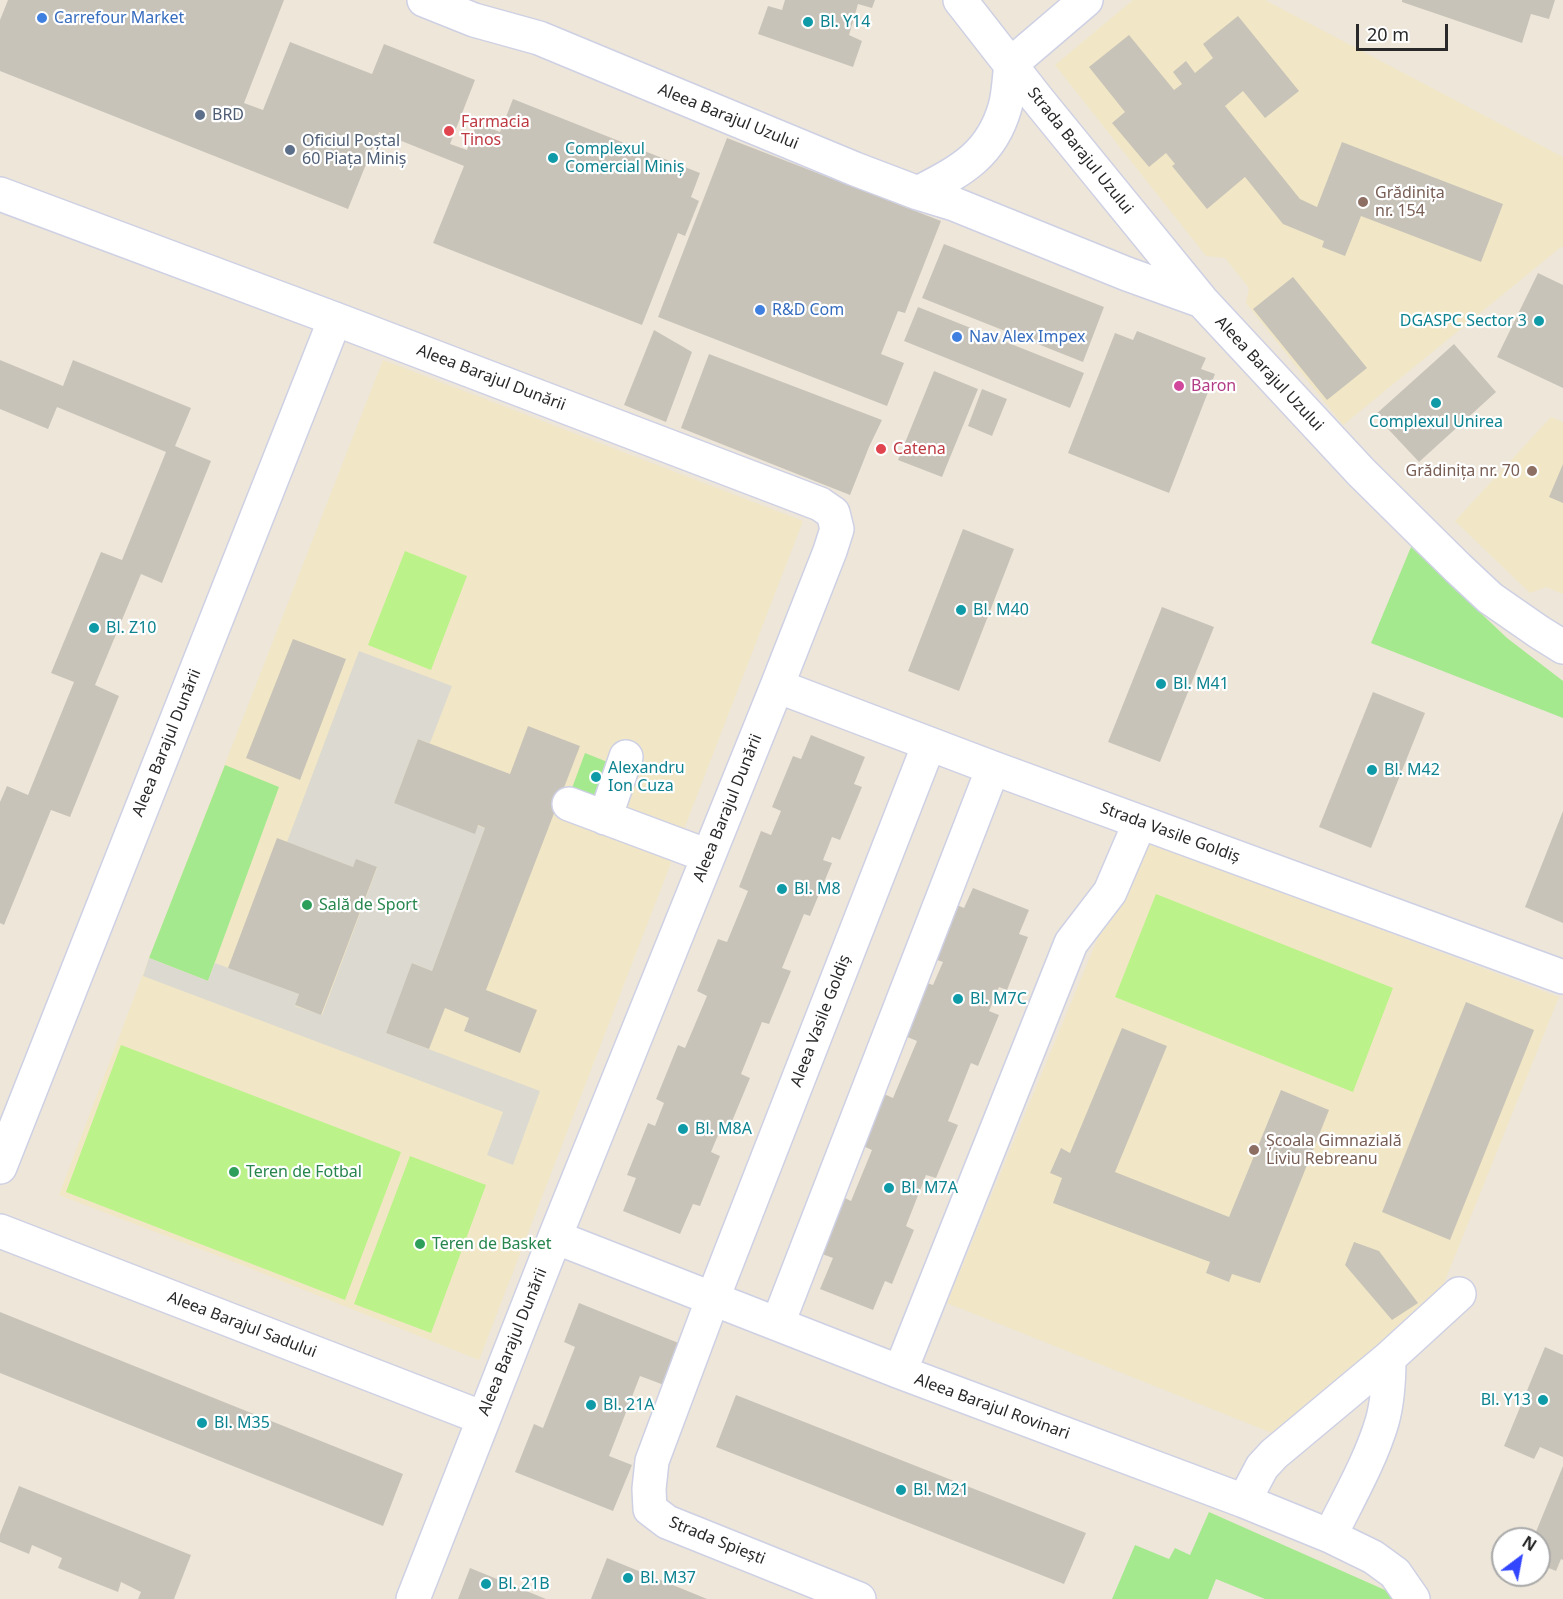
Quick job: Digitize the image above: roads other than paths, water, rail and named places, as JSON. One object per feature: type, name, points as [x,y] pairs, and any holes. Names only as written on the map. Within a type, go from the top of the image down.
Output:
[{"type":"street","name":"Aleea Barajul Uzului","points":[[424,0],[474,20],[539,38],[918,194],[954,204],[1127,274],[1202,301],[1361,472],[1466,575],[1490,598],[1563,647]]},
{"type":"street","name":"Aleea Barajul Uzului","points":[[500,0],[504,7],[539,38]]},
{"type":"street","name":"Strada Barajul Uzului","points":[[960,0],[1202,301]]},
{"type":"street","points":[[918,194],[956,173],[977,157],[993,136],[1005,106],[1011,64],[1086,0]]},
{"type":"street","name":"Aleea Barajul Dunării","points":[[0,194],[820,504],[833,513],[837,528],[777,686],[555,1237],[413,1599]]},
{"type":"street","name":"Aleea Barajul Dunării","points":[[0,1167],[334,319]]},
{"type":"street","name":"Strada Vasile Goldiș","points":[[777,686],[928,744],[1563,977]]},
{"type":"street","name":"Aleea Vasile Goldiș","points":[[713,1298],[928,744]]},
{"type":"street","points":[[605,818],[626,757]]},
{"type":"street","points":[[778,1323],[993,768]]},
{"type":"street","points":[[569,804],[708,856]]},
{"type":"street","points":[[900,1372],[1071,943],[1110,892],[1140,822]]},
{"type":"street","name":"Aleea Barajul Sadului","points":[[0,1231],[483,1418]]},
{"type":"street","name":"Aleea Barajul Rovinari","points":[[555,1237],[1330,1536],[1373,1557],[1395,1573],[1413,1599]]},
{"type":"street","points":[[1244,1501],[1262,1467],[1274,1454],[1389,1358],[1459,1294]]},
{"type":"street","name":"Strada Spiești","points":[[713,1298],[652,1461],[649,1489],[650,1509],[667,1522],[792,1587],[859,1599]]},
{"type":"street","points":[[1330,1536],[1365,1466],[1382,1423],[1388,1389],[1389,1358]]},
{"type":"place","name":"Carrefour Market","points":[[42,18]]},
{"type":"place","name":"Bl. Y14","points":[[808,22]]},
{"type":"place","name":"BRD","points":[[200,115]]},
{"type":"place","name":"Farmacia Tinos","points":[[449,131]]},
{"type":"place","name":"Oficiul Poștal 60 Piața Miniș","points":[[290,150]]},
{"type":"place","name":"Complexul Comercial Miniș","points":[[553,158]]},
{"type":"place","name":"Grădinița nr. 154","points":[[1363,202]]},
{"type":"place","name":"R&D Com","points":[[760,310]]},
{"type":"place","name":"DGASPC Sector 3","points":[[1539,321]]},
{"type":"place","name":"Nav Alex Impex","points":[[957,337]]},
{"type":"place","name":"Baron","points":[[1179,386]]},
{"type":"place","name":"Complexul Unirea","points":[[1436,403]]},
{"type":"place","name":"Catena","points":[[881,449]]},
{"type":"place","name":"Grădinița nr. 70","points":[[1532,471]]},
{"type":"place","name":"Bl. M40","points":[[961,610]]},
{"type":"place","name":"Bl. Z10","points":[[94,628]]},
{"type":"place","name":"Bl. M41","points":[[1161,684]]},
{"type":"place","name":"Bl. M42","points":[[1372,770]]},
{"type":"place","name":"Alexandru Ion Cuza","points":[[596,777]]},
{"type":"place","name":"Bl. M8","points":[[782,889]]},
{"type":"place","name":"Sală de Sport","points":[[307,905]]},
{"type":"place","name":"Bl. M7C","points":[[958,999]]},
{"type":"place","name":"Bl. M8A","points":[[683,1129]]},
{"type":"place","name":"Școala Gimnazială Liviu Rebreanu","points":[[1254,1150]]},
{"type":"place","name":"Teren de Fotbal","points":[[234,1172]]},
{"type":"place","name":"Bl. M7A","points":[[889,1188]]},
{"type":"place","name":"Teren de Basket","points":[[420,1244]]},
{"type":"place","name":"Bl. Y13","points":[[1543,1400]]},
{"type":"place","name":"Bl. 21A","points":[[591,1405]]},
{"type":"place","name":"Bl. M35","points":[[202,1423]]},
{"type":"place","name":"Bl. M21","points":[[901,1490]]},
{"type":"place","name":"Bl. M37","points":[[628,1578]]},
{"type":"place","name":"Bl. 21B","points":[[486,1584]]}]
